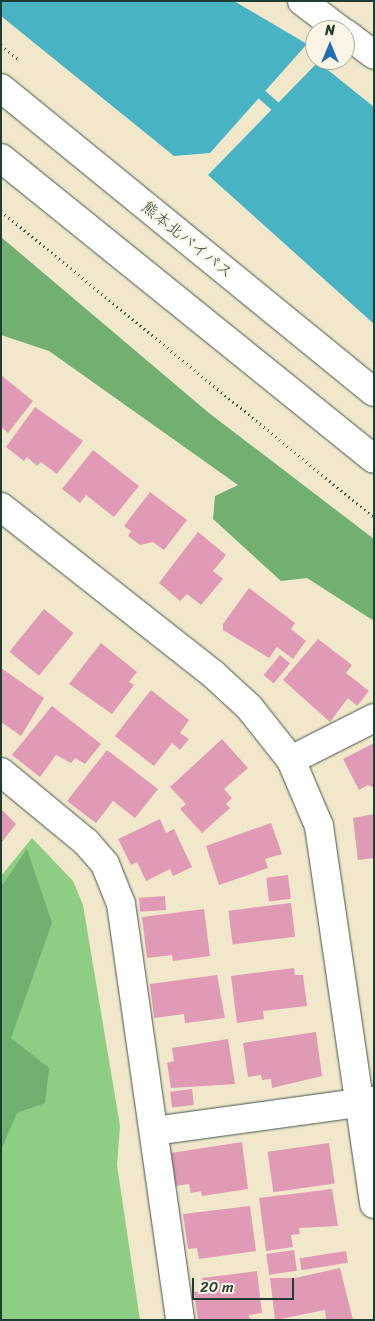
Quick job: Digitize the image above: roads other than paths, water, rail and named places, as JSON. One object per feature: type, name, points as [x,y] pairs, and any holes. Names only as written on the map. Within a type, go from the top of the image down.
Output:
[{"type":"main road","points":[[302,1],[327,20]]},
{"type":"main road","points":[[355,41],[374,55]]},
{"type":"main road","name":"熊本北バイパス","points":[[1,88],[374,392]]},
{"type":"main road","points":[[1,158],[374,459]]},
{"type":"main road","points":[[1,507],[214,674],[249,707],[291,760],[319,826],[367,1102],[374,1204]]},
{"type":"main road","points":[[291,760],[374,718]]},
{"type":"main road","points":[[1,772],[86,842],[105,864],[121,904],[180,1320]]},
{"type":"main road","points":[[154,1131],[367,1102]]},
{"type":"water","points":[[1,1],[234,1],[305,43],[305,46],[210,153],[174,156],[1,16]]},
{"type":"water","points":[[310,70],[328,70],[374,107],[374,324],[208,175]]},
{"type":"waterway","points":[[252,86],[284,114]]}]
